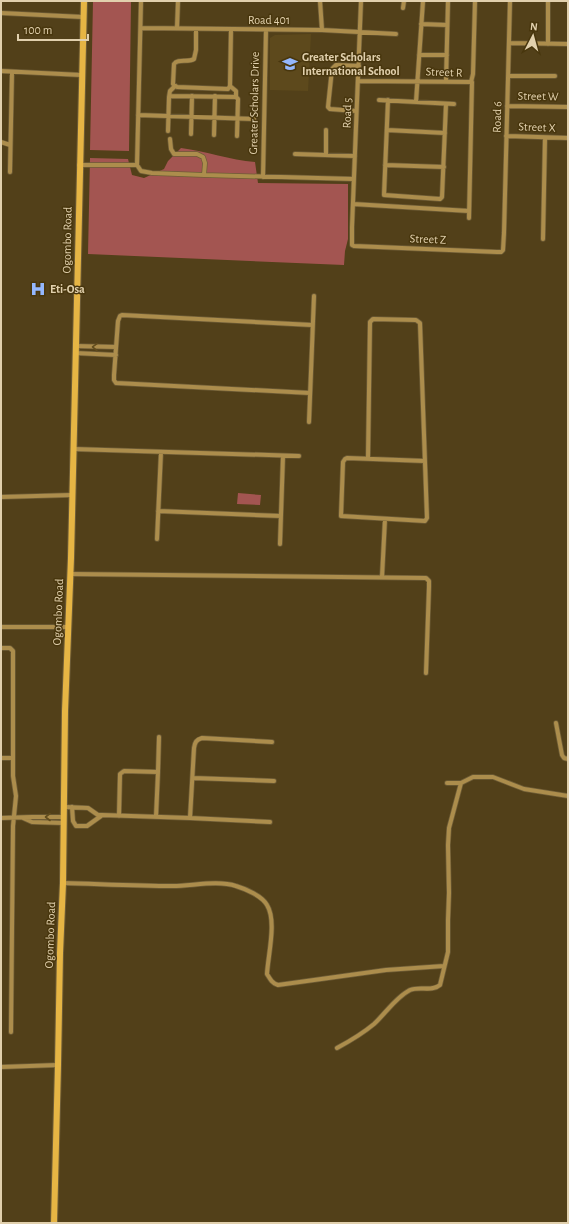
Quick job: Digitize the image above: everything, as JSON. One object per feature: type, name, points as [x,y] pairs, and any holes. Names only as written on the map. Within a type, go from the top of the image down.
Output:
[{"type":"main road","name":"Ogombo Road","points":[[54,1223],[84,1]]},
{"type":"street","points":[[141,1],[137,165],[141,171],[204,176],[354,179]]},
{"type":"street","points":[[178,1],[178,28]]},
{"type":"street","points":[[320,1],[322,30]]},
{"type":"street","name":"Road 5","points":[[352,227],[361,1]]},
{"type":"street","points":[[403,8],[404,1]]},
{"type":"street","points":[[416,102],[423,1]]},
{"type":"street","points":[[446,82],[448,1]]},
{"type":"street","name":"Street R","points":[[358,81],[472,82],[475,1]]},
{"type":"street","name":"Road 6","points":[[504,233],[510,1]]},
{"type":"street","points":[[548,1],[548,44]]},
{"type":"street","points":[[1,13],[83,16]]},
{"type":"street","points":[[421,24],[447,25]]},
{"type":"street","name":"Road 401","points":[[141,28],[322,30],[396,34]]},
{"type":"street","points":[[175,86],[173,81],[174,64],[178,61],[190,61],[194,59],[196,50],[196,29]]},
{"type":"street","points":[[175,86],[181,88],[228,89],[230,86],[231,29]]},
{"type":"street","name":"Greater Scholars Drive","points":[[263,177],[266,30]]},
{"type":"street","points":[[509,43],[568,44]]},
{"type":"street","points":[[419,55],[446,55]]},
{"type":"street","points":[[356,111],[330,110],[328,107],[332,68],[336,66],[359,66]]},
{"type":"street","points":[[1,71],[81,76]]},
{"type":"street","points":[[10,172],[12,72]]},
{"type":"street","points":[[508,76],[555,76]]},
{"type":"street","points":[[469,218],[472,82]]},
{"type":"street","points":[[168,131],[170,91],[175,86]]},
{"type":"street","points":[[230,86],[236,91],[236,96],[238,99],[237,136]]},
{"type":"street","points":[[169,98],[171,96],[236,96]]},
{"type":"street","points":[[191,134],[192,96]]},
{"type":"street","points":[[214,134],[215,96]]},
{"type":"street","points":[[379,100],[454,104]]},
{"type":"street","points":[[388,100],[384,193],[386,196],[440,199],[442,197],[446,104]]},
{"type":"street","name":"Street W","points":[[507,106],[568,107]]},
{"type":"street","points":[[138,115],[254,119]]},
{"type":"street","points":[[326,130],[326,155]]},
{"type":"street","points":[[387,130],[445,133]]},
{"type":"street","name":"Street X","points":[[506,136],[568,138]]},
{"type":"street","points":[[543,239],[544,138]]},
{"type":"street","points":[[170,139],[171,149],[174,154],[197,154],[203,157],[205,163],[204,176]]},
{"type":"street","points":[[1,142],[10,145]]},
{"type":"street","points":[[295,154],[355,156]]},
{"type":"street","points":[[385,164],[444,168]]},
{"type":"street","points":[[79,165],[137,165]]},
{"type":"street","points":[[353,204],[469,211]]},
{"type":"street","name":"Street Z","points":[[352,227],[352,245],[501,252],[503,250],[504,233]]},
{"type":"street","points":[[310,422],[314,296]]},
{"type":"street","points":[[310,393],[116,383],[114,380],[118,321],[122,315],[312,325]]},
{"type":"street","points":[[368,459],[370,322],[373,319],[416,320],[420,323],[425,461],[426,520],[342,517],[344,459],[425,461]]},
{"type":"street","points":[[75,346],[116,347]]},
{"type":"street","points":[[75,353],[116,355]]},
{"type":"street","points":[[73,449],[299,456]]},
{"type":"street","points":[[157,539],[161,452]]},
{"type":"street","points":[[280,544],[283,456]]},
{"type":"street","points":[[1,497],[72,495]]},
{"type":"street","points":[[158,511],[281,516]]},
{"type":"street","points":[[382,577],[385,519]]},
{"type":"street","points":[[70,574],[382,577],[428,579],[429,592],[426,673]]},
{"type":"street","points":[[1,627],[69,627]]},
{"type":"street","points":[[1,648],[10,648],[13,651],[13,781],[15,789],[15,819],[13,831],[10,1032]]},
{"type":"street","points":[[556,722],[562,755],[564,758],[568,759]]},
{"type":"street","points":[[156,817],[159,737]]},
{"type":"street","points":[[190,818],[194,748],[198,739],[272,742]]},
{"type":"street","points":[[1,758],[13,758]]},
{"type":"street","points":[[119,816],[120,774],[124,771],[158,772]]},
{"type":"street","points":[[447,784],[461,783],[473,777],[493,777],[524,789],[568,796]]},
{"type":"street","points":[[193,778],[274,781]]},
{"type":"street","points":[[337,1048],[358,1036],[374,1024],[407,992],[416,988],[430,989],[438,987],[442,979],[448,952],[449,828],[461,783]]},
{"type":"street","points":[[65,807],[88,808],[98,815],[270,822]]},
{"type":"street","points":[[72,807],[73,821],[76,826],[87,826],[102,815]]},
{"type":"street","points":[[1,818],[64,820]]},
{"type":"street","points":[[63,883],[174,886],[221,884],[236,886],[247,891],[268,906],[271,929],[267,974],[270,980],[278,985],[386,970],[444,966]]},
{"type":"street","points":[[1,1067],[58,1065]]},
{"type":"shaded area","points":[[93,1],[131,1],[129,151],[90,150]]},
{"type":"shaded area","name":"Greater Scholars International School","points":[[311,34],[308,91],[270,90],[270,38],[275,35]]},
{"type":"shaded area","points":[[181,148],[255,162],[258,183],[348,184],[348,239],[344,265],[88,254],[90,158],[128,159],[132,175],[144,178],[164,169],[168,161]]},
{"type":"shaded area","points":[[238,493],[261,495],[260,505],[237,504]]},
{"type":"place","name":"Greater Scholars International School","points":[[290,64]]},
{"type":"place","name":"Eti-Osa","points":[[38,289]]}]
